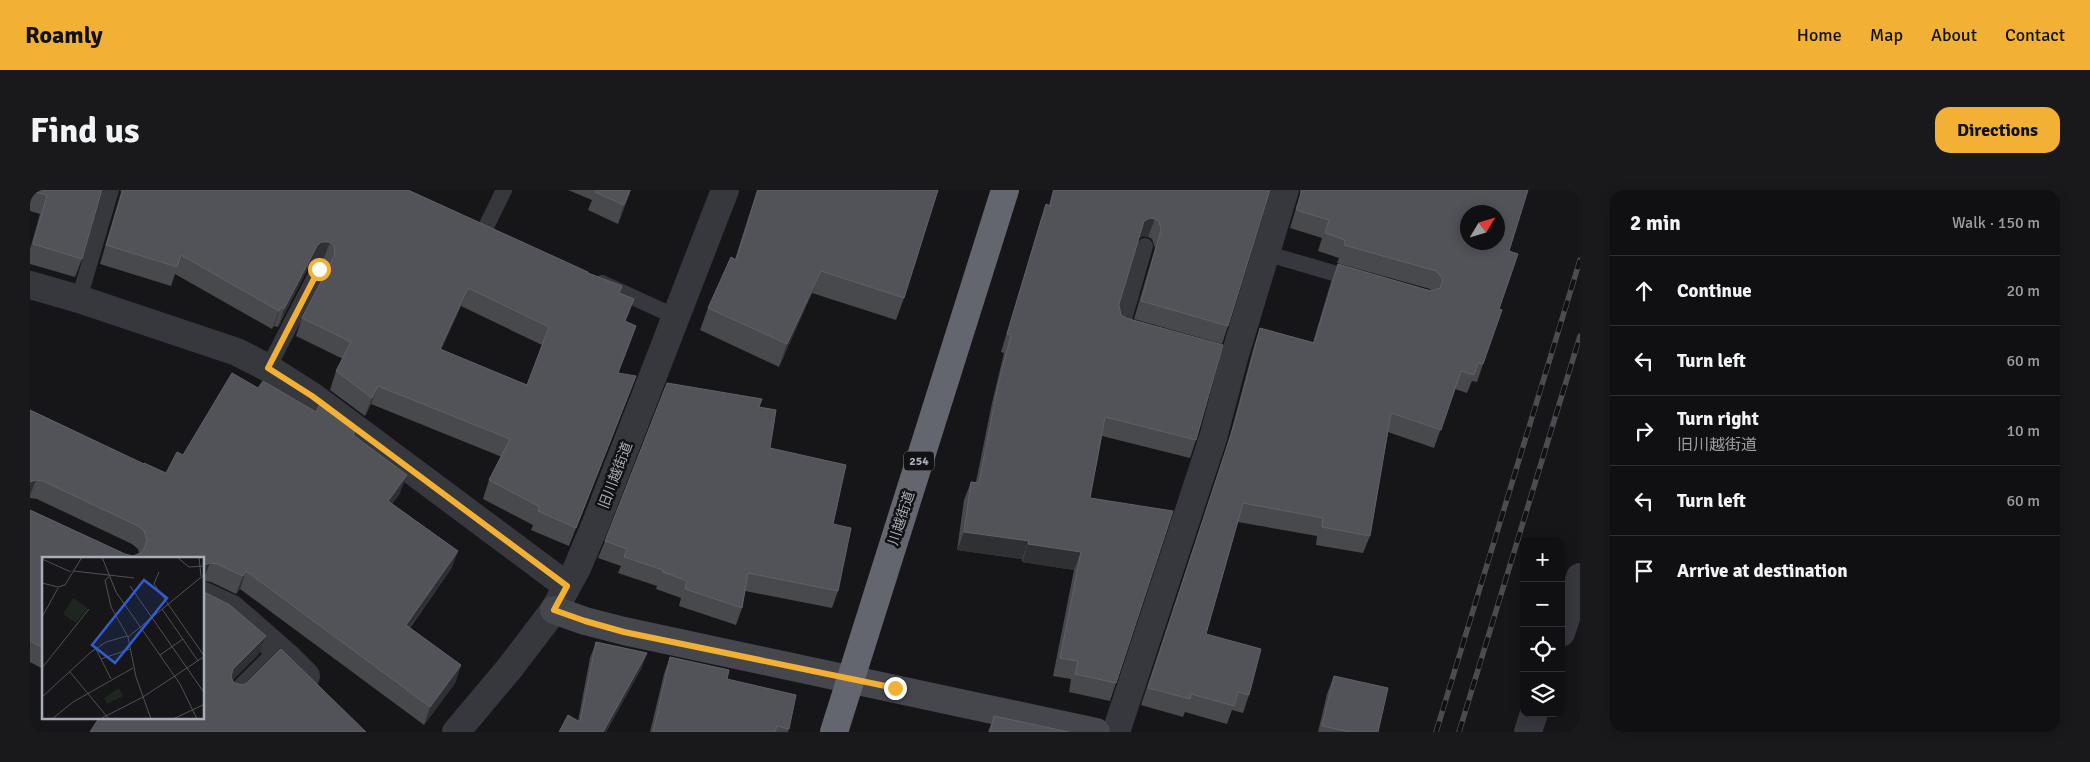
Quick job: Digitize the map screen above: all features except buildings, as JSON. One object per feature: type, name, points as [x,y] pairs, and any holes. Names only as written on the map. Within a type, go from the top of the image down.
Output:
[{"type":"highway","name":"川越街道","points":[[834,732],[1005,190]]},
{"type":"street","name":"旧川越街道","points":[[456,732],[509,669],[554,610],[577,568],[725,190]]},
{"type":"street","points":[[1116,732],[1213,438],[1225,355],[1265,253],[1285,190]]},
{"type":"street","points":[[30,285],[79,299],[237,352],[268,368],[312,396],[567,586]]},
{"type":"street","points":[[1563,627],[1580,577]]},
{"type":"street","points":[[205,596],[232,609],[322,691]]},
{"type":"street","points":[[554,610],[624,632],[1096,732]]},
{"type":"street","points":[[1528,732],[1533,717]]},
{"type":"lane","points":[[79,299],[111,190]]},
{"type":"lane","points":[[485,229],[504,190]]},
{"type":"lane","points":[[468,222],[503,238]]},
{"type":"lane","points":[[1145,246],[1122,326],[1150,334]]},
{"type":"lane","points":[[1265,253],[1370,283]]},
{"type":"lane","points":[[268,368],[319,269]]},
{"type":"lane","points":[[585,275],[676,317]]},
{"type":"lane","points":[[234,694],[278,649]]},
{"type":"railway","points":[[1436,732],[1580,260]]},
{"type":"railway","points":[[1459,732],[1580,336]]},
{"type":"route","points":[[319,269],[268,368],[312,396],[567,586],[554,610],[624,632],[895,688]]}]
